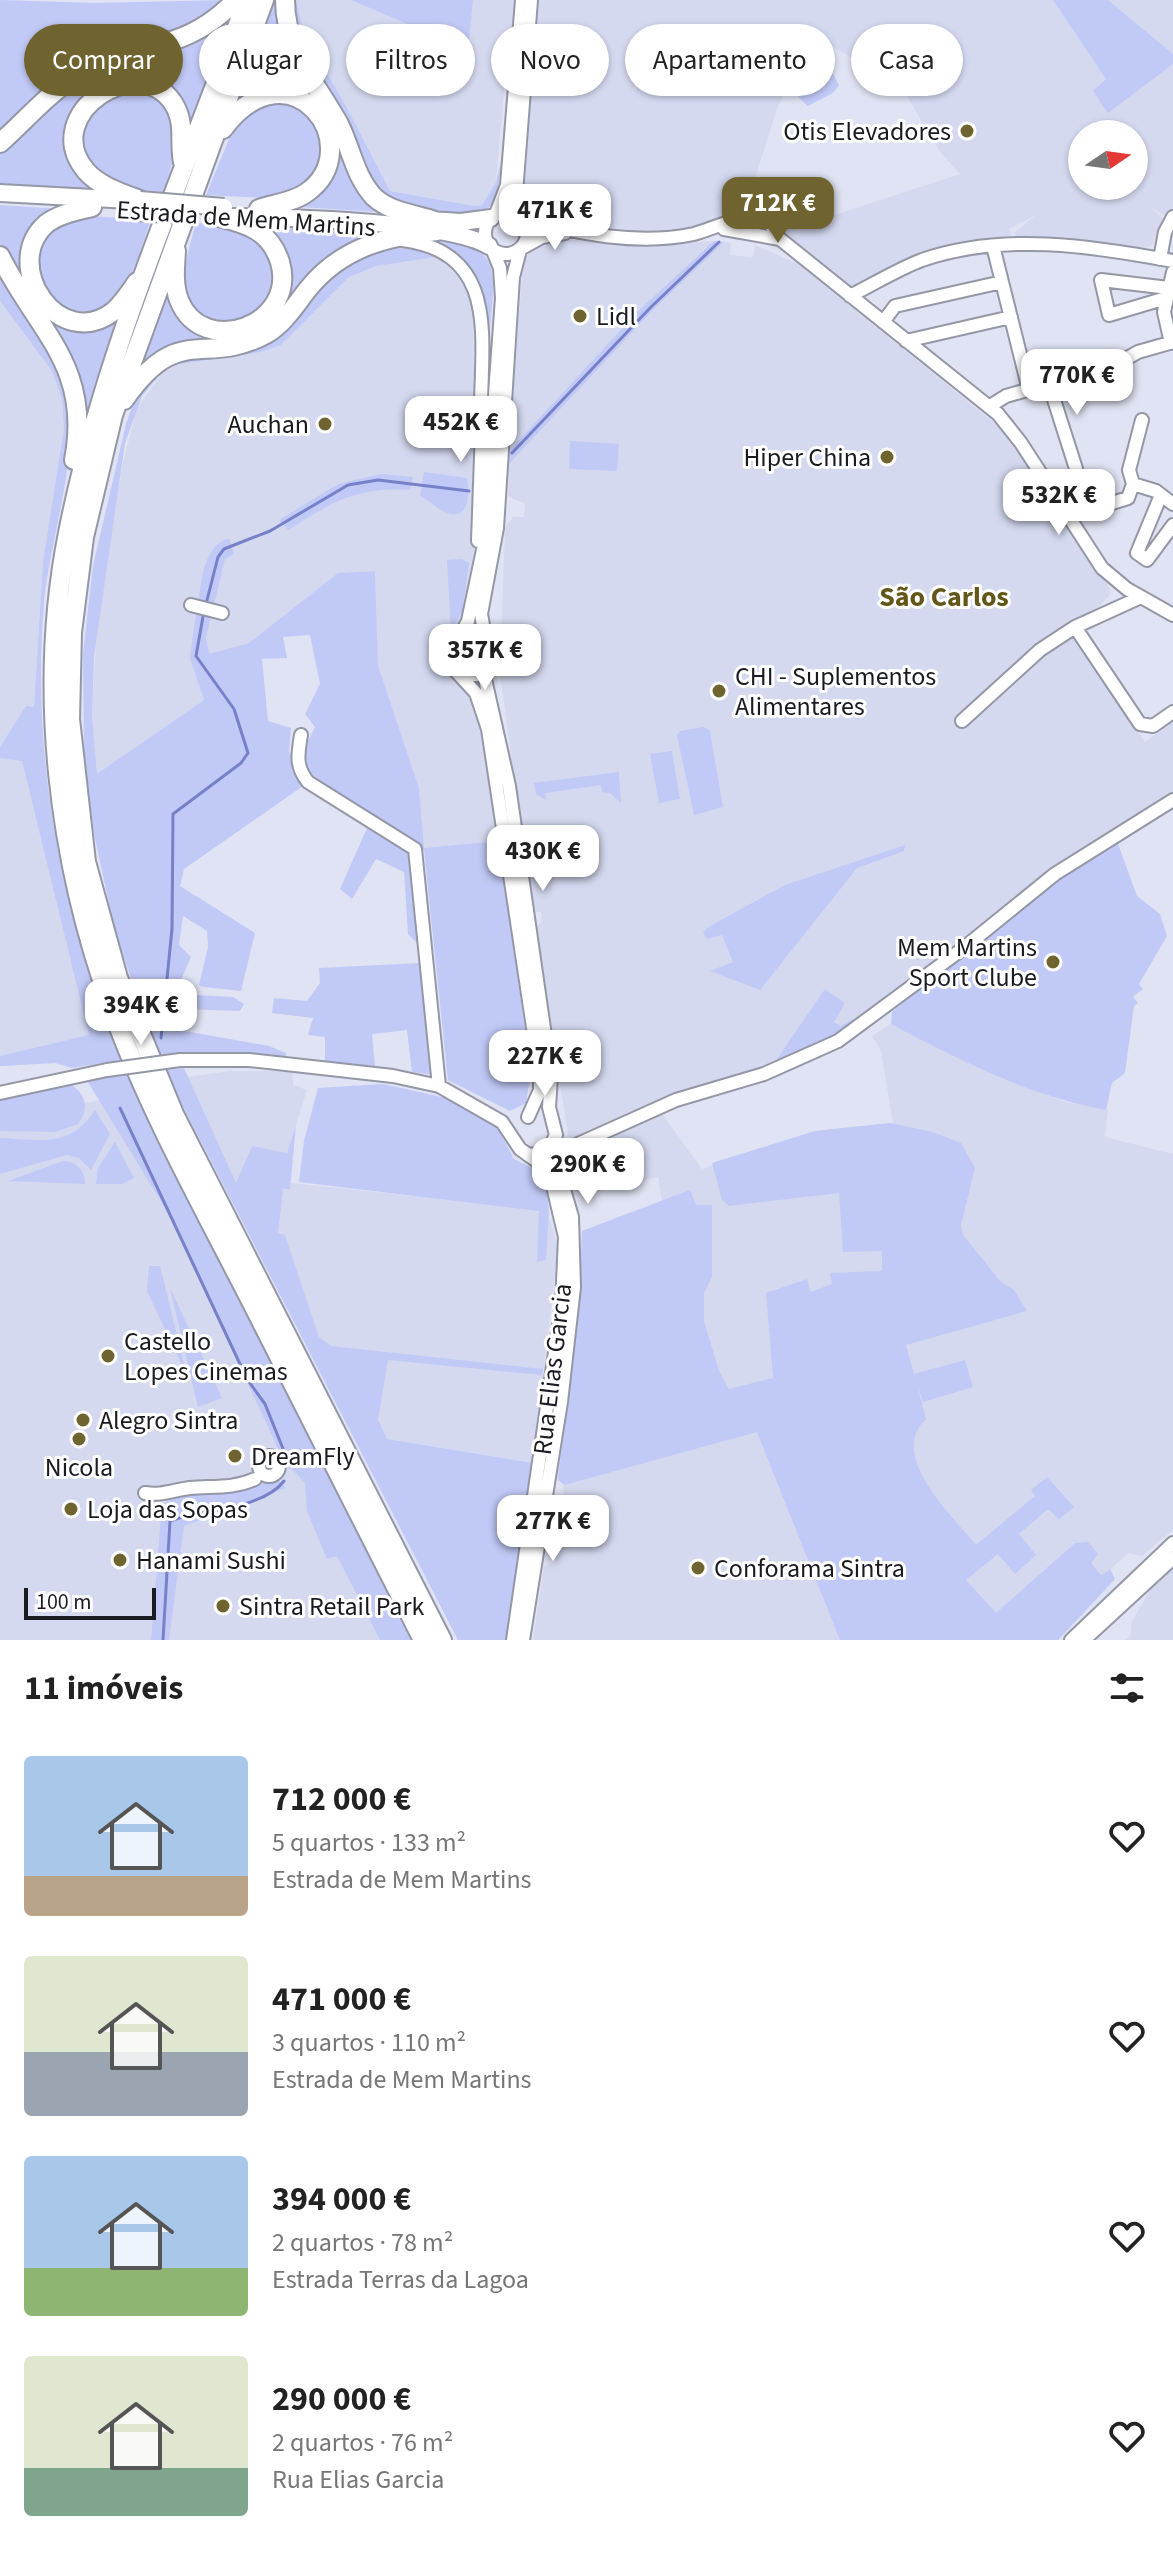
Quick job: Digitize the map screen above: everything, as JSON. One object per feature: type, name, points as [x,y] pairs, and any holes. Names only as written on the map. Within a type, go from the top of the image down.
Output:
[{"type":"highway","points":[[0,143],[80,74],[112,59],[196,34],[236,0]]},
{"type":"highway","points":[[54,632],[67,535],[98,410],[247,0]]},
{"type":"highway","points":[[264,0],[113,415],[84,537],[70,664],[70,719],[79,821],[99,916],[134,1025],[174,1114],[442,1640]]},
{"type":"highway","points":[[285,0],[287,25],[296,53],[338,122],[366,187],[391,208],[434,225]]},
{"type":"highway","points":[[138,206],[95,179],[78,157],[75,138],[79,117],[97,94],[131,84],[149,86],[168,98],[181,124],[185,168]]},
{"type":"highway","points":[[211,144],[234,113],[258,96],[286,94],[302,100],[317,112],[330,143],[323,174],[299,198],[259,209]]},
{"type":"highway","points":[[92,207],[48,223],[33,242],[28,263],[30,281],[46,307],[67,320],[95,321],[114,310],[146,271]]},
{"type":"highway","points":[[177,234],[176,286],[186,312],[220,331],[253,326],[266,318],[278,300],[282,277],[279,259],[259,230],[222,212]]},
{"type":"highway","points":[[113,415],[147,369],[158,361],[187,348],[234,345],[268,333],[328,267],[367,244],[434,225]]},
{"type":"highway","points":[[0,256],[24,302],[54,342],[76,392],[80,427],[59,543],[54,632],[55,720],[64,822],[85,924],[112,1011],[164,1128],[423,1640]]},
{"type":"main road","name":"Estrada de Mem Martins","points":[[0,193],[138,206],[434,225],[493,216]]},
{"type":"main road","name":"Estrada de Mem Martins","points":[[0,201],[92,207],[138,206]]},
{"type":"main road","name":"Estrada de Mem Martins","points":[[222,212],[259,209],[434,225],[491,248]]},
{"type":"street","points":[[517,1144],[517,1127],[527,1117],[540,1090],[540,1074],[498,787],[482,710],[470,684],[452,667],[449,656],[466,628],[485,534],[502,285],[485,235],[507,185],[522,0]]},
{"type":"street","points":[[461,675],[477,675],[488,663],[481,614],[494,549],[513,277],[527,236],[516,193],[531,0]]},
{"type":"street","points":[[493,216],[509,212],[521,218],[580,232],[656,239],[718,228],[760,212],[780,239],[990,406],[1021,443],[1095,559],[1120,584],[1173,615]]},
{"type":"street","points":[[748,216],[745,226],[754,235]]},
{"type":"street","points":[[850,296],[923,260],[993,246],[1053,244],[1166,260],[1165,232],[1173,217]]},
{"type":"street","points":[[754,235],[766,232],[769,222]]},
{"type":"street","points":[[718,228],[780,239]]},
{"type":"street","points":[[491,248],[505,255],[542,237],[580,232]]},
{"type":"street","points":[[367,244],[402,240],[430,246],[454,258],[474,285],[480,309],[481,405],[476,588]]},
{"type":"street","points":[[993,246],[1029,390]]},
{"type":"street","points":[[990,406],[1006,396],[1115,365],[1138,352],[1172,342],[1164,312],[1173,272]]},
{"type":"street","points":[[1101,280],[1168,293],[1109,315],[1101,280]]},
{"type":"street","points":[[883,322],[895,306],[1002,282]]},
{"type":"street","points":[[906,341],[1011,317]]},
{"type":"street","points":[[481,405],[499,348]]},
{"type":"street","points":[[1049,384],[1078,475]]},
{"type":"street","points":[[1090,510],[1128,498],[1133,484],[1129,470],[1144,426],[1142,420]]},
{"type":"street","points":[[1133,484],[1158,493],[1173,504]]},
{"type":"street","points":[[1158,493],[1137,553],[1147,560],[1173,525]]},
{"type":"street","points":[[1107,611],[1118,596],[1120,584]]},
{"type":"street","points":[[962,721],[1022,664],[1075,627],[1141,597]]},
{"type":"street","points":[[191,605],[219,612]]},
{"type":"street","points":[[1075,627],[1138,722],[1146,727],[1173,712]]},
{"type":"street","points":[[457,640],[474,637],[487,648]]},
{"type":"street","name":"Rua Elias Garcia","points":[[488,663],[485,679],[509,786],[551,1077],[549,1107],[553,1139],[572,1217],[575,1270],[561,1402],[523,1640]]},
{"type":"street","points":[[301,735],[297,760],[308,782],[415,849],[439,1086]]},
{"type":"street","points":[[560,1175],[559,1162],[572,1146],[676,1100],[790,1065],[838,1041],[965,947],[1055,874],[1173,800]]},
{"type":"street","points":[[0,1093],[180,1060],[249,1060],[393,1076],[439,1086],[494,1115],[511,1120],[540,1116],[553,1139],[572,1146]]},
{"type":"street","points":[[494,1115],[528,1155],[543,1155],[553,1139]]},
{"type":"street","name":"Rua Elias Garcia","points":[[513,1640],[555,1364],[566,1256],[561,1212],[551,1178],[528,1155]]},
{"type":"street","points":[[150,1480],[148,1494],[226,1488],[255,1479]]},
{"type":"street","points":[[1084,1640],[1173,1543]]},
{"type":"street","points":[[1071,1640],[1134,1584],[1173,1558]]},
{"type":"shaded area","points":[[0,0],[95,3],[227,0],[206,21],[183,29],[183,24],[24,24],[24,96],[52,96],[0,136]]},
{"type":"shaded area","points":[[275,0],[281,0],[292,24],[266,24]]},
{"type":"shaded area","points":[[291,0],[296,0],[302,24],[297,24]]},
{"type":"shaded area","points":[[296,0],[351,0],[407,24],[346,24],[346,96],[475,96],[475,24],[470,24],[473,0],[516,0],[514,24],[491,24],[491,96],[504,96],[496,182],[482,205],[390,191],[330,79],[330,24],[302,24]]},
{"type":"shaded area","points":[[351,0],[473,0],[471,24],[407,24]]},
{"type":"shaded area","points":[[537,0],[1173,0],[1173,213],[1169,219],[1150,206],[1164,219],[1152,245],[1141,250],[1018,240],[1014,233],[1036,215],[1009,229],[1012,239],[948,250],[860,299],[800,249],[786,231],[960,174],[940,152],[907,96],[963,96],[963,24],[851,24],[851,58],[835,48],[835,24],[625,24],[625,96],[783,96],[746,206],[740,215],[675,232],[649,234],[553,216],[531,205],[522,186],[529,96],[609,96],[609,24],[535,24]]},
{"type":"shaded area","points":[[1053,0],[1108,0],[1173,54],[1173,64],[1108,113],[1093,91],[1106,79]]},
{"type":"shaded area","points":[[232,15],[229,24],[211,24]]},
{"type":"shaded area","points":[[199,29],[199,96],[202,96],[190,127],[174,96],[183,96],[183,36]]},
{"type":"shaded area","points":[[330,79],[390,191],[482,205],[496,182],[503,153],[498,190],[502,192],[492,205],[479,212],[446,215],[381,196],[326,96],[330,96]]},
{"type":"shaded area","points":[[58,96],[85,96],[72,127],[100,190],[0,186],[0,148]]},
{"type":"shaded area","points":[[106,96],[154,96],[169,106],[176,149],[164,192],[121,185],[85,161],[84,130],[94,109]]},
{"type":"shaded area","points":[[256,96],[327,96],[381,210],[378,212],[301,207],[328,179],[320,107]]},
{"type":"shaded area","points":[[798,96],[827,96],[808,106]]},
{"type":"shaded area","points":[[265,101],[299,104],[324,136],[323,165],[301,190],[266,198],[206,195],[236,122]]},
{"type":"shaded area","points":[[0,205],[58,209],[31,235],[41,310],[120,316],[86,417],[0,243]]},
{"type":"shaded area","points":[[90,216],[151,220],[133,269],[118,295],[91,312],[72,316],[43,295],[39,250],[48,233],[71,221]]},
{"type":"shaded area","points":[[196,223],[235,226],[271,250],[277,290],[251,321],[213,322],[199,315],[190,305],[184,279]]},
{"type":"shaded area","points":[[262,223],[384,231],[273,323],[143,361],[171,286],[211,334],[284,300]]},
{"type":"shaded area","points":[[426,239],[471,247],[483,255],[490,266],[493,297],[489,340],[485,341],[483,305],[475,279],[457,258]]},
{"type":"shaded area","points":[[551,239],[666,245],[714,241],[638,311],[509,451],[523,262],[532,249]]},
{"type":"shaded area","points":[[714,241],[724,242],[653,310],[509,464],[509,451],[638,311]]},
{"type":"shaded area","points":[[724,242],[731,243],[730,255],[753,257],[755,245],[798,264],[1002,429],[1110,589],[1109,596],[1072,635],[1145,742],[1173,722],[1173,805],[1060,877],[930,981],[921,971],[857,1023],[763,1069],[654,1101],[569,1139],[535,928],[542,922],[541,912],[536,912],[531,902],[500,674],[505,527],[513,517],[524,517],[525,504],[508,496],[509,464],[653,310]]},
{"type":"shaded area","points":[[413,249],[434,257],[376,266],[349,277],[281,345],[261,352],[167,366],[142,396],[125,443],[94,657],[92,717],[97,774],[204,700],[190,658],[196,612],[211,616],[206,638],[209,654],[249,643],[338,573],[375,571],[378,665],[419,788],[424,848],[498,841],[531,1072],[526,1103],[510,1111],[448,1080],[424,850],[414,861],[421,947],[408,934],[404,872],[376,859],[352,899],[340,889],[368,826],[309,778],[302,768],[305,747],[315,727],[305,714],[320,684],[310,635],[283,637],[287,658],[262,659],[268,721],[291,728],[289,751],[303,786],[184,869],[180,886],[255,933],[241,991],[204,987],[199,985],[208,947],[207,931],[183,916],[179,945],[191,957],[175,994],[179,1030],[269,1046],[286,1053],[286,1058],[233,1053],[158,1056],[115,932],[94,833],[84,754],[83,654],[93,566],[126,424],[135,398],[170,360],[239,351],[340,268],[378,250]]},
{"type":"shaded area","points":[[434,257],[447,263],[461,275],[472,298],[478,526],[461,623],[453,638],[440,649],[443,672],[460,686],[473,704],[483,738],[498,841],[424,848],[419,788],[378,665],[375,571],[338,573],[249,643],[192,662],[204,700],[97,775],[92,717],[98,607],[123,463],[137,408],[167,366],[261,352],[281,345],[349,277],[376,266]]},
{"type":"shaded area","points":[[0,265],[64,372],[72,401],[69,457],[44,602],[42,719],[55,836],[67,893],[82,950],[122,1060],[72,1068],[55,1063],[0,1066],[0,1056],[89,1035],[22,761],[0,758],[0,747],[26,706],[34,707],[43,562],[64,428],[62,399],[52,371],[0,301]]},
{"type":"shaded area","points":[[0,301],[52,371],[62,399],[64,428],[43,562],[34,707],[56,900],[103,1050],[55,1063],[0,1066]]},
{"type":"shaded area","points":[[570,441],[619,444],[617,471],[569,469]]},
{"type":"shaded area","points":[[424,472],[467,478],[468,498],[463,510],[452,514],[420,496]]},
{"type":"shaded area","points":[[382,474],[413,477],[410,490],[374,491],[345,498],[288,530],[279,520],[338,484]]},
{"type":"shaded area","points":[[229,538],[234,554],[225,559],[214,605],[198,601],[209,556],[220,542]]},
{"type":"shaded area","points":[[462,559],[469,563],[462,612],[451,631],[447,560]]},
{"type":"shaded area","points":[[704,727],[710,731],[723,807],[694,815],[677,735],[680,731]]},
{"type":"shaded area","points":[[672,751],[680,799],[659,803],[650,754]]},
{"type":"shaded area","points":[[619,772],[621,803],[610,793],[602,792],[601,785],[545,793],[546,800],[536,794],[534,783]]},
{"type":"shaded area","name":"Mem Martins Sport Clube","points":[[1117,841],[1137,896],[1160,914],[1167,936],[1139,984],[1143,989],[1133,997],[1138,1003],[1134,1006],[1125,1073],[1112,1083],[1106,1110],[1023,1086],[891,1024],[892,1012],[1060,877]]},
{"type":"shaded area","points":[[905,845],[904,851],[857,868],[760,990],[710,971],[733,962],[722,935],[707,939],[703,932],[710,926],[785,885]]},
{"type":"shaded area","points":[[421,963],[435,1075],[412,1072],[407,1030],[372,1034],[375,1067],[325,1063],[325,1037],[308,1035],[313,1018],[272,1013],[274,998],[307,1001],[320,983],[319,968]]},
{"type":"shaded area","points":[[825,989],[845,1003],[834,1022],[841,1026],[859,1016],[862,1019],[835,1037],[779,1063],[777,1059]]},
{"type":"shaded area","points":[[184,997],[233,997],[244,1004],[240,1011],[184,1009]]},
{"type":"shaded area","points":[[891,1024],[955,1056],[1065,1102],[1108,1110],[1105,1137],[1173,1154],[1173,1530],[1142,1556],[1128,1553],[1111,1569],[1115,1579],[1058,1640],[533,1640],[544,1566],[555,1562],[559,1530],[569,1527],[571,1506],[563,1501],[564,1485],[557,1476],[578,1318],[582,1231],[662,1201],[658,1177],[582,1194],[574,1191],[568,1156],[660,1111],[702,1169],[815,1131],[893,1123],[881,1051],[872,1036]]},
{"type":"shaded area","points":[[184,1068],[236,1183],[252,1146],[287,1153],[296,1125],[290,1189],[283,1189],[278,1233],[285,1235],[319,1337],[331,1346],[543,1369],[542,1375],[388,1360],[378,1420],[387,1439],[533,1463],[508,1640],[458,1640],[164,1070]]},
{"type":"shaded area","points":[[230,1071],[292,1071],[293,1085],[307,1090],[287,1153],[236,1184],[187,1077]]},
{"type":"shaded area","points":[[129,1074],[141,1106],[397,1609],[395,1612],[413,1640],[380,1640],[337,1556],[327,1559],[307,1511],[305,1483],[284,1461],[167,1211],[86,1079]]},
{"type":"shaded area","points":[[68,1082],[79,1091],[84,1101],[84,1112],[78,1124],[55,1132],[0,1131],[0,1098]]},
{"type":"shaded area","points":[[383,1084],[446,1098],[497,1127],[514,1159],[536,1170],[546,1189],[549,1210],[546,1260],[537,1262],[539,1211],[299,1182],[304,1141],[318,1088]]},
{"type":"shaded area","points":[[104,1100],[176,1201],[395,1640],[0,1640],[0,1115]]},
{"type":"shaded area","points":[[95,1110],[110,1134],[91,1170],[79,1158],[67,1155],[0,1174],[0,1138],[41,1140],[65,1136],[76,1131]]},
{"type":"shaded area","points":[[890,1123],[933,1132],[961,1143],[975,1168],[961,1225],[963,1235],[1001,1282],[1014,1290],[1027,1311],[906,1345],[914,1374],[965,1360],[973,1387],[923,1402],[917,1384],[926,1419],[916,1434],[914,1450],[918,1467],[939,1502],[976,1545],[1035,1496],[1031,1490],[1047,1477],[1074,1507],[1059,1519],[1048,1509],[1019,1534],[1036,1555],[1015,1574],[998,1554],[966,1580],[996,1613],[1075,1543],[1088,1542],[1098,1554],[1091,1563],[1101,1575],[1110,1570],[1115,1579],[1058,1640],[840,1640],[757,1432],[564,1485],[558,1480],[578,1318],[582,1231],[690,1190],[696,1205],[712,1205],[712,1277],[704,1293],[704,1321],[719,1371],[729,1389],[773,1378],[766,1293],[807,1279],[811,1292],[832,1284],[830,1273],[882,1271],[882,1251],[843,1252],[839,1193],[729,1206],[722,1200],[712,1163],[815,1131]]},
{"type":"shaded area","points":[[115,1142],[134,1178],[122,1184],[96,1184],[98,1168]]},
{"type":"shaded area","points":[[63,1161],[79,1168],[85,1184],[8,1181]]},
{"type":"shaded area","points":[[281,1182],[547,1210],[558,1246],[533,1463],[372,1437],[270,1262]]},
{"type":"shaded area","points":[[149,1266],[160,1266],[187,1376],[147,1291]]},
{"type":"shaded area","points":[[170,1288],[222,1398],[198,1407]]},
{"type":"shaded area","points":[[278,1480],[286,1488],[184,1526],[169,1640],[151,1640],[162,1504],[186,1494],[236,1490]]},
{"type":"shaded area","points":[[1173,1568],[1173,1640],[1125,1640],[1131,1635],[1131,1623],[1150,1590]]},
{"type":"waterway","points":[[512,453],[650,308],[719,242]]},
{"type":"waterway","points":[[206,604],[218,557],[224,549],[270,531],[348,485],[378,480],[469,491]]},
{"type":"waterway","points":[[161,1038],[172,929],[173,814],[241,763],[248,753],[234,709],[196,656],[204,611]]},
{"type":"waterway","points":[[120,1108],[247,1379],[265,1404],[290,1466]]},
{"type":"waterway","points":[[163,1640],[170,1521],[261,1498],[284,1481]]},
{"type":"place","name":"Otis Elevadores","points":[[967,131]]},
{"type":"place","name":"Lidl","points":[[580,316]]},
{"type":"place","name":"Auchan","points":[[325,424]]},
{"type":"place","name":"Hiper China","points":[[887,457]]},
{"type":"place","name":"CHI - Suplementos Alimentares","points":[[719,691]]},
{"type":"place","name":"Mem Martins Sport Clube","points":[[1053,962]]},
{"type":"place","name":"Castello Lopes Cinemas","points":[[108,1356]]},
{"type":"place","name":"Alegro Sintra","points":[[83,1420]]},
{"type":"place","name":"Nicola","points":[[79,1439]]},
{"type":"place","name":"DreamFly","points":[[235,1456]]},
{"type":"place","name":"Loja das Sopas","points":[[71,1509]]},
{"type":"place","name":"Hanami Sushi","points":[[120,1560]]},
{"type":"place","name":"Conforama Sintra","points":[[698,1568]]},
{"type":"place","name":"Sintra Retail Park","points":[[223,1606]]},
{"type":"district","name":"São Carlos","points":[[944,596]]}]
